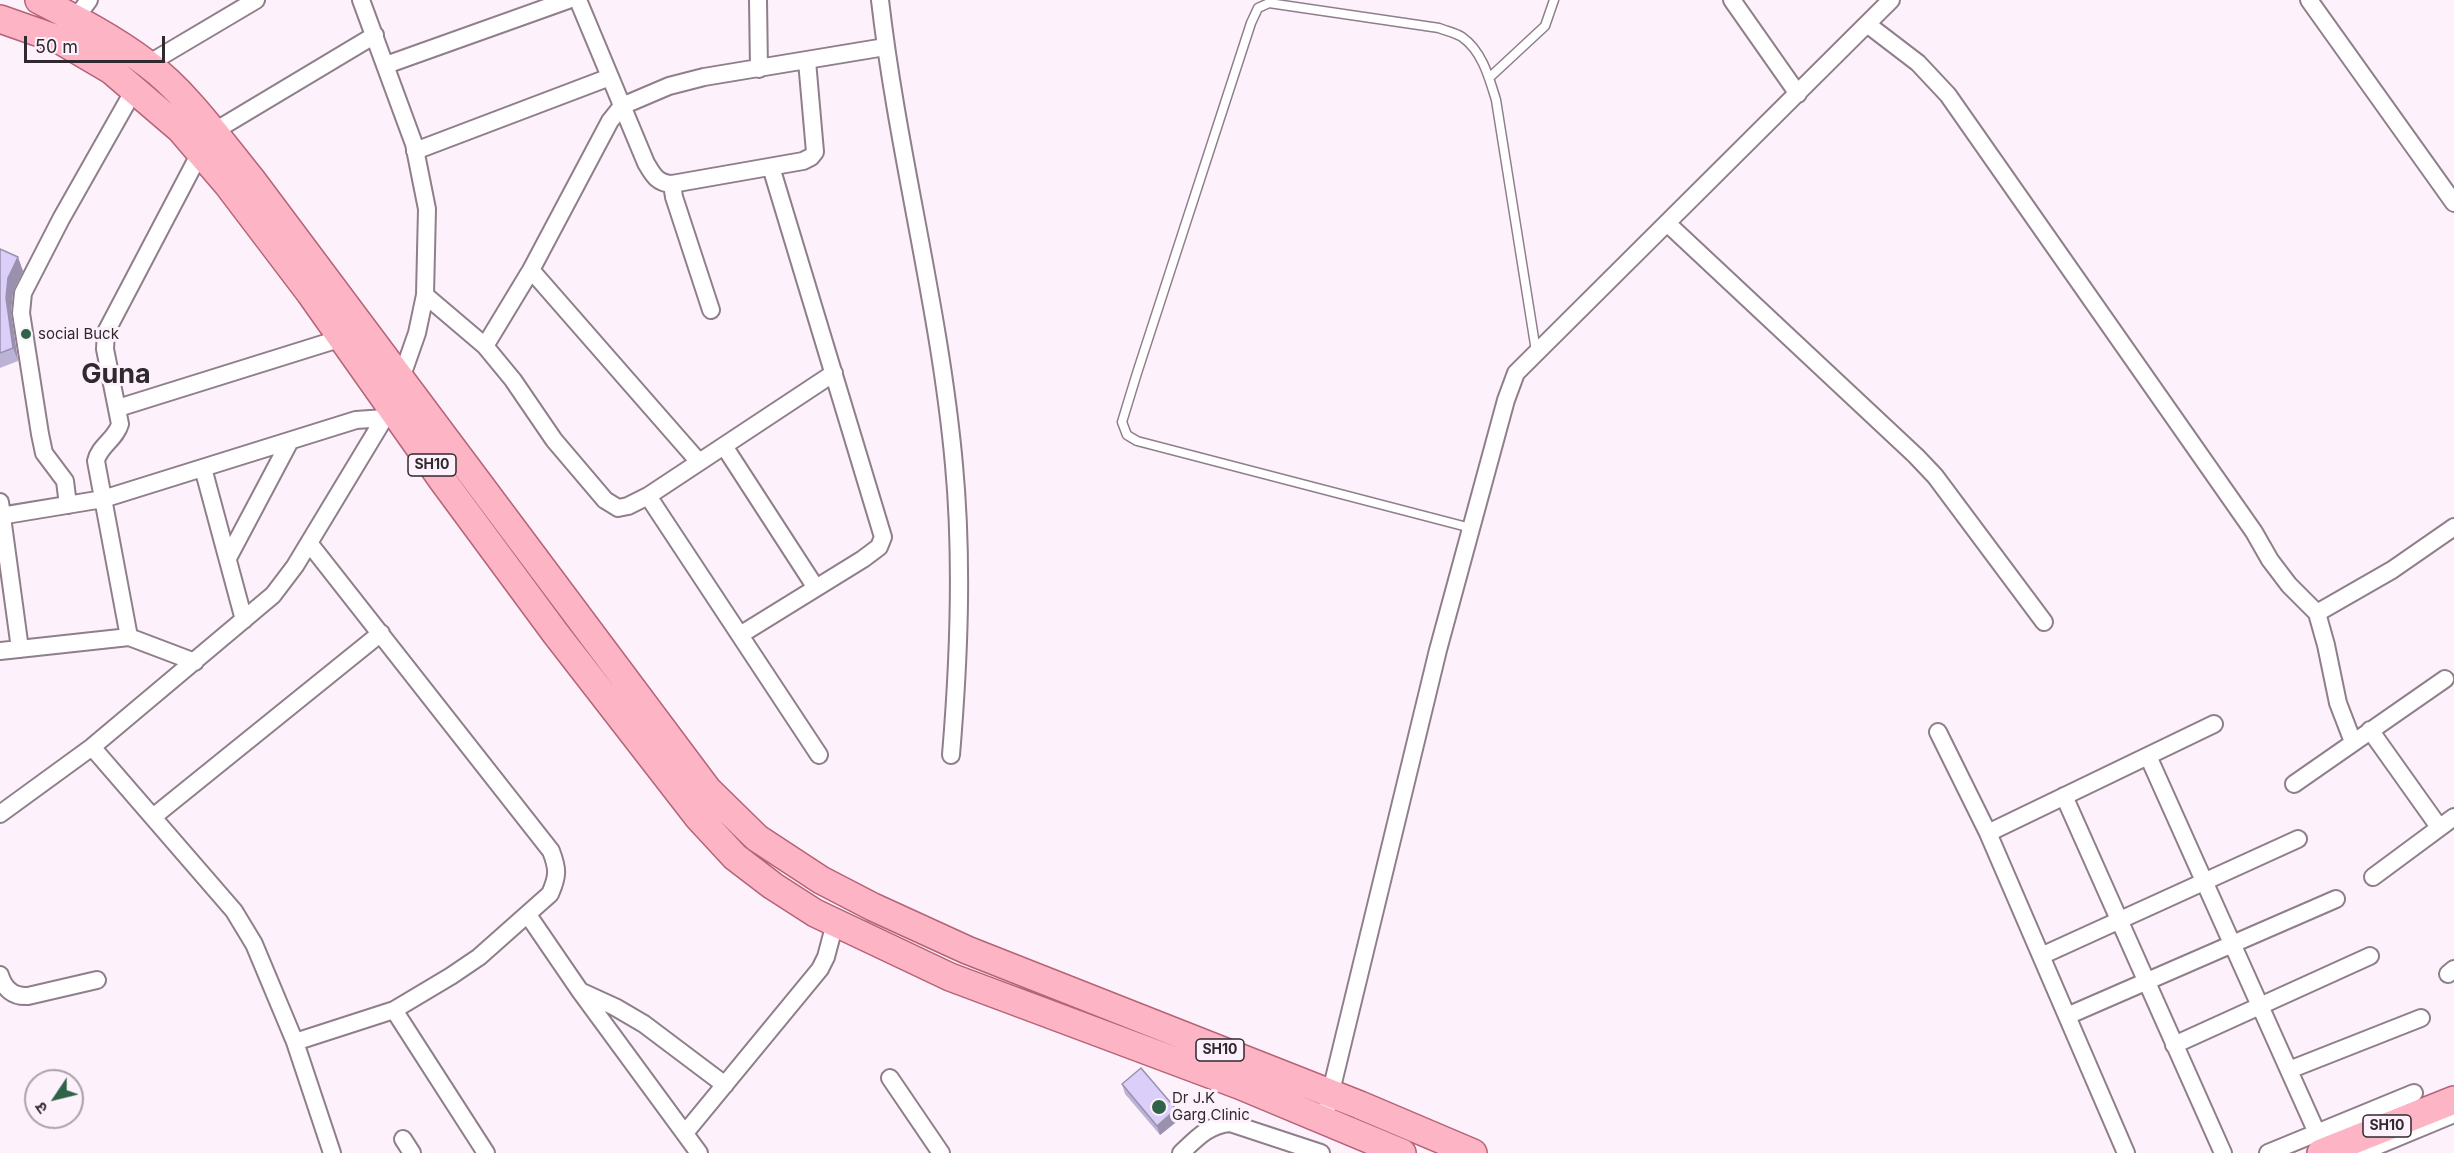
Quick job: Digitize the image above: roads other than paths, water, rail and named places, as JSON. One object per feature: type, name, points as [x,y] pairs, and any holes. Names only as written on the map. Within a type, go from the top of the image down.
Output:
[{"type":"main road","name":"SH10","points":[[64,6],[147,64],[171,86],[235,194],[342,338],[388,412],[556,634],[659,763],[698,817],[735,857],[773,886],[843,927],[950,977],[1324,1120],[1402,1153]]},
{"type":"main road","name":"SH10","points":[[0,20],[60,40],[111,70],[180,129],[206,142],[252,180],[708,790],[757,838],[821,880],[873,907],[967,950],[1332,1094],[1473,1153]]},
{"type":"main road","name":"SH10","points":[[2319,1143],[2454,1100]]},
{"type":"street","points":[[147,64],[256,0]]},
{"type":"street","points":[[0,814],[92,747],[273,595],[309,543],[388,412],[417,333],[425,295],[427,209],[415,151],[387,65],[361,0]]},
{"type":"street","points":[[387,65],[568,0]]},
{"type":"street","points":[[578,0],[654,175],[662,183],[771,167],[803,161],[811,157],[815,152],[807,60]]},
{"type":"street","points":[[758,0],[759,69]]},
{"type":"street","points":[[880,0],[885,47],[932,303],[954,465],[960,582],[951,755]]},
{"type":"street","points":[[1732,0],[1798,93]]},
{"type":"street","points":[[1324,1120],[1438,651],[1506,399],[1516,373],[1891,0]]},
{"type":"street","points":[[2310,0],[2454,203]]},
{"type":"street","points":[[1867,24],[1918,63],[1948,95],[2254,532],[2270,560],[2319,618],[2338,703],[2353,742]]},
{"type":"street","points":[[129,637],[96,461],[98,453],[117,434],[120,424],[105,349],[106,332],[206,142],[375,35]]},
{"type":"street","points":[[485,346],[531,270],[610,121],[622,105],[686,82],[885,47]]},
{"type":"street","points":[[415,151],[610,77]]},
{"type":"street","points":[[68,505],[65,481],[44,453],[39,434],[21,313],[23,293],[60,219],[134,90]]},
{"type":"street","points":[[740,635],[879,547],[883,537],[771,167]]},
{"type":"street","points":[[672,183],[674,197],[711,310]]},
{"type":"street","points":[[1667,223],[1935,476],[2044,622]]},
{"type":"street","points":[[531,270],[699,462]]},
{"type":"street","points":[[425,295],[485,346],[513,380],[554,440],[605,500],[618,508],[628,506],[648,496],[834,373]]},
{"type":"street","points":[[118,408],[342,338]]},
{"type":"street","points":[[20,649],[1,511],[68,505],[103,499],[388,412]]},
{"type":"street","points":[[228,558],[290,441]]},
{"type":"street","points":[[724,446],[816,588]]},
{"type":"street","points":[[203,468],[244,620]]},
{"type":"street","points":[[648,496],[819,755]]},
{"type":"street","points":[[2319,618],[2454,526]]},
{"type":"street","points":[[295,1042],[394,1010],[451,976],[479,957],[550,894],[556,881],[557,867],[551,851],[309,543]]},
{"type":"street","points":[[153,818],[381,633]]},
{"type":"street","points":[[0,651],[129,637],[195,662]]},
{"type":"street","points":[[2294,784],[2445,679]]},
{"type":"street","points":[[1988,833],[2214,724]]},
{"type":"street","points":[[2370,730],[2439,827]]},
{"type":"street","points":[[1938,732],[1988,833],[2126,1153]]},
{"type":"street","points":[[92,747],[239,920],[254,944],[295,1042],[332,1153]]},
{"type":"street","points":[[2148,756],[2289,1070],[2319,1143]]},
{"type":"street","points":[[2064,796],[2223,1153]]},
{"type":"street","points":[[2373,877],[2454,817]]},
{"type":"street","points":[[2041,956],[2298,839]]},
{"type":"street","points":[[2067,1016],[2336,899]]},
{"type":"street","points":[[528,915],[580,991],[699,1153]]},
{"type":"street","points":[[685,1133],[820,969],[843,927]]},
{"type":"street","points":[[2174,1045],[2370,956]]},
{"type":"street","points":[[0,975],[6,989],[17,997],[97,980]]},
{"type":"street","points":[[580,991],[615,1007],[644,1024],[725,1085]]},
{"type":"street","points":[[394,1010],[486,1153]]},
{"type":"street","points":[[2289,1070],[2421,1018]]},
{"type":"street","points":[[890,1078],[940,1153]]},
{"type":"street","points":[[2268,1153],[2319,1143],[2414,1093]]},
{"type":"street","points":[[2360,1153],[2454,1114]]},
{"type":"street","points":[[1181,1153],[1205,1130],[1218,1124],[1230,1123],[1275,1146],[1321,1153]]},
{"type":"lane","points":[[1315,0],[1317,10]]},
{"type":"lane","points":[[1489,78],[1545,26],[1554,0]]},
{"type":"lane","points":[[1471,528],[1137,441],[1127,435],[1122,422],[1251,23],[1258,8],[1269,3],[1440,28],[1462,37],[1478,53],[1496,100],[1536,351]]},
{"type":"place","name":"social Buck","points":[[26,334]]},
{"type":"place","name":"Dr J.K Garg Clinic","points":[[1159,1107]]},
{"type":"district","name":"Guna","points":[[116,375]]}]
